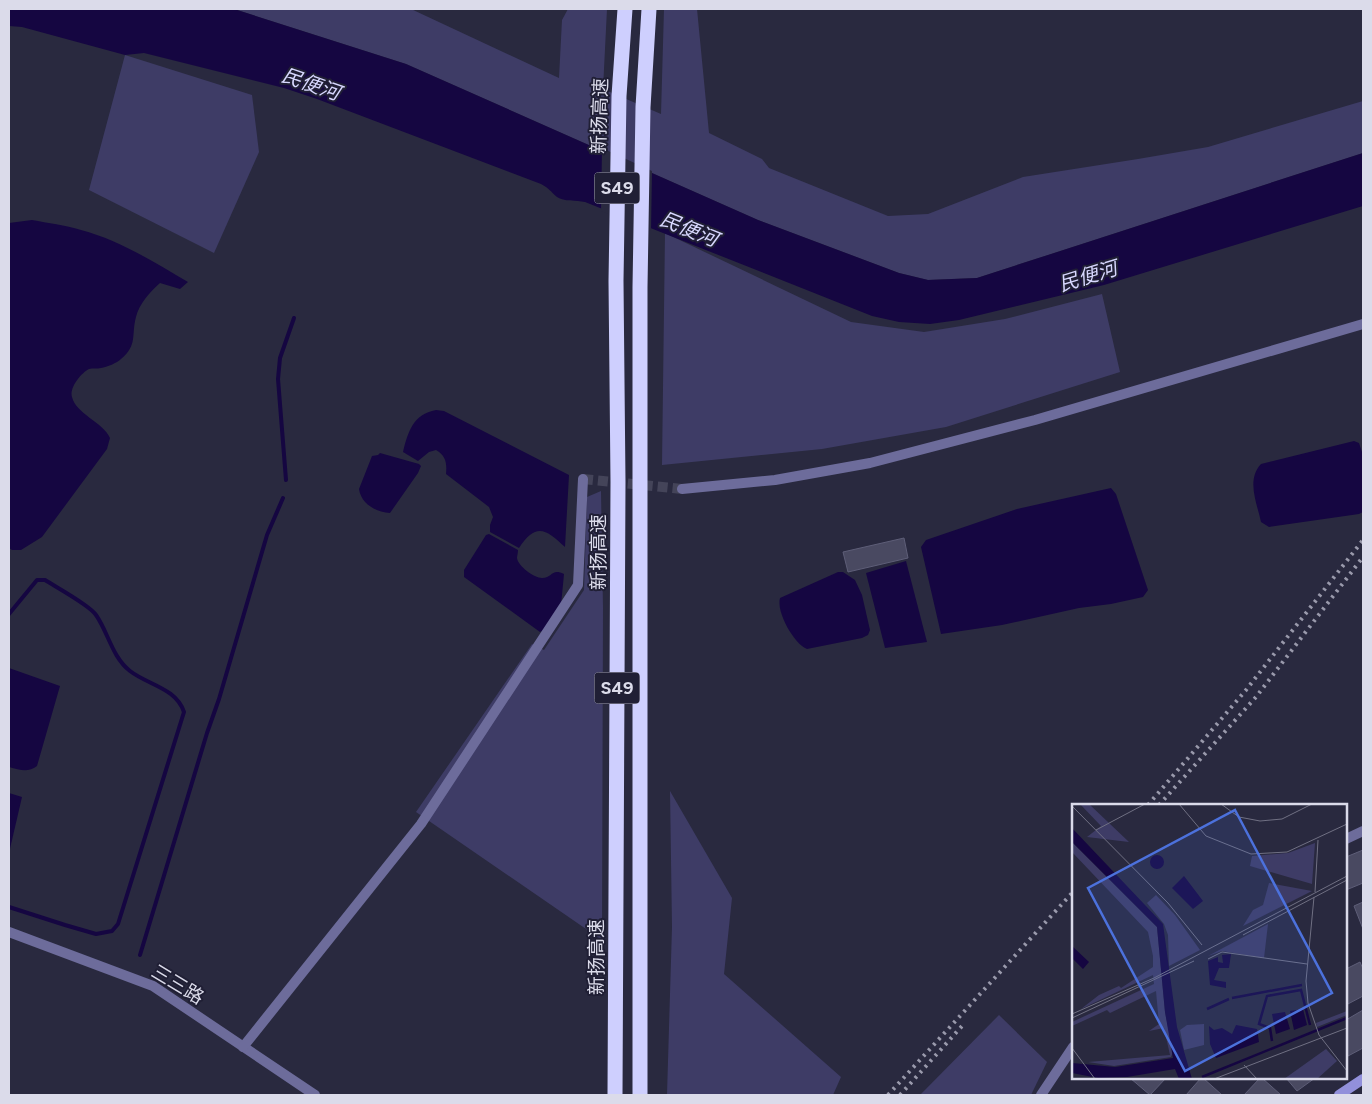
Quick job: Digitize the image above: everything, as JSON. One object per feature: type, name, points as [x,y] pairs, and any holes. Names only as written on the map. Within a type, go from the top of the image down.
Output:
[{"type":"highway","name":"新扬高速","points":[[615,1095],[618,482],[616,280],[619,96],[625,9]]},
{"type":"highway","name":"S49","points":[[640,1095],[640,287],[643,107],[649,9]]},
{"type":"street","points":[[682,489],[775,480],[870,463],[1035,420],[1363,324]]},
{"type":"street","points":[[243,1047],[421,824],[578,585],[583,479]]},
{"type":"street","points":[[1347,839],[1363,831]]},
{"type":"street","name":"三三路","points":[[9,932],[152,986],[315,1095]]},
{"type":"street","points":[[1040,1095],[1072,1047]]},
{"type":"street","points":[[1339,1095],[1363,1078]]},
{"type":"shaded area","points":[[234,9],[411,9],[559,78],[562,20],[568,9],[607,9],[603,89],[661,114],[664,9],[697,9],[709,133],[762,159],[769,168],[888,216],[928,214],[1023,177],[1208,147],[1363,101],[1363,153],[977,278],[928,280],[899,273],[758,220],[406,64]]},
{"type":"shaded area","points":[[125,55],[252,95],[259,152],[214,253],[89,190]]},
{"type":"shaded area","points":[[665,233],[851,322],[924,332],[1005,319],[1102,294],[1120,372],[946,427],[822,449],[662,465]]},
{"type":"shaded area","points":[[601,491],[603,608],[602,940],[416,812],[532,644],[544,650],[584,590],[587,497]]},
{"type":"shaded area","points":[[670,791],[732,898],[724,974],[841,1077],[833,1095],[667,1095],[672,927]]},
{"type":"shaded area","points":[[999,1015],[1047,1062],[1031,1095],[920,1095]]},
{"type":"water","name":"民便河","points":[[9,9],[234,9],[406,64],[758,220],[899,273],[928,280],[977,278],[1363,153],[1363,206],[1104,285],[959,320],[930,324],[899,322],[872,316],[585,202],[560,199],[541,184],[317,99],[284,88],[144,53],[125,55],[22,27],[9,26]]},
{"type":"water","points":[[32,220],[63,225],[95,234],[136,252],[188,282],[180,289],[160,283],[149,294],[137,312],[132,344],[126,354],[112,365],[89,369],[76,381],[72,389],[74,403],[107,432],[110,438],[107,449],[42,537],[21,550],[12,550],[9,548],[9,223]]},
{"type":"water","points":[[436,410],[444,411],[569,475],[565,547],[552,536],[541,531],[531,534],[519,548],[490,532],[493,517],[489,507],[446,474],[445,460],[439,452],[436,450],[429,452],[418,461],[403,452],[413,425],[422,415]]},
{"type":"water","points":[[1354,441],[1359,443],[1363,455],[1363,512],[1269,527],[1261,522],[1253,484],[1254,477],[1261,464]]},
{"type":"water","points":[[380,453],[421,466],[390,513],[375,509],[366,503],[359,489],[372,456]]},
{"type":"water","points":[[1111,488],[1116,494],[1148,590],[1143,597],[1079,608],[1002,625],[941,634],[921,547],[926,540],[1017,509]]},
{"type":"water","points":[[489,534],[518,550],[518,561],[523,568],[535,576],[546,578],[557,572],[564,574],[561,605],[544,630],[540,632],[464,577],[464,570],[486,535]]},
{"type":"water","points":[[906,561],[927,642],[885,648],[866,573]]},
{"type":"water","points":[[838,572],[843,572],[855,580],[862,595],[870,630],[868,635],[862,638],[807,649],[797,641],[787,627],[779,604],[780,598]]},
{"type":"water","points":[[9,668],[60,686],[37,766],[27,770],[9,767]]},
{"type":"water","points":[[9,793],[22,797],[9,853]]},
{"type":"pier","points":[[602,148],[652,171],[651,231],[601,211]]},
{"type":"building","points":[[904,538],[908,558],[848,572],[843,552]]},
{"type":"building","points":[[1363,850],[1363,883],[1347,890],[1347,857]]},
{"type":"building","points":[[1363,902],[1363,929],[1354,906]]},
{"type":"building","points":[[1360,962],[1363,969],[1363,996],[1347,1004],[1347,968]]},
{"type":"building","points":[[1363,1010],[1363,1048],[1348,1056],[1347,1054],[1347,1019]]},
{"type":"building","points":[[1131,1079],[1165,1079],[1150,1095]]},
{"type":"building","points":[[1200,1079],[1204,1079],[1222,1095],[1186,1095]]},
{"type":"building","points":[[1259,1079],[1263,1079],[1281,1095],[1244,1095]]},
{"type":"building","points":[[1287,1079],[1314,1079],[1297,1091]]},
{"type":"waterway","points":[[286,480],[278,379],[280,358],[294,318]]},
{"type":"waterway","points":[[140,955],[219,699],[267,535],[283,498]]},
{"type":"waterway","points":[[9,614],[37,580],[45,580],[93,611],[114,652],[124,665],[137,676],[175,697],[184,712],[118,924],[112,931],[96,934],[9,907]]},
{"type":"tunnel","points":[[583,479],[682,489]]},
{"type":"railway","points":[[1149,804],[1246,690],[1363,540]]},
{"type":"railway","points":[[1160,804],[1256,697],[1363,557]]},
{"type":"railway","points":[[888,1095],[1072,893]]},
{"type":"railway","points":[[900,1095],[962,1026]]}]
